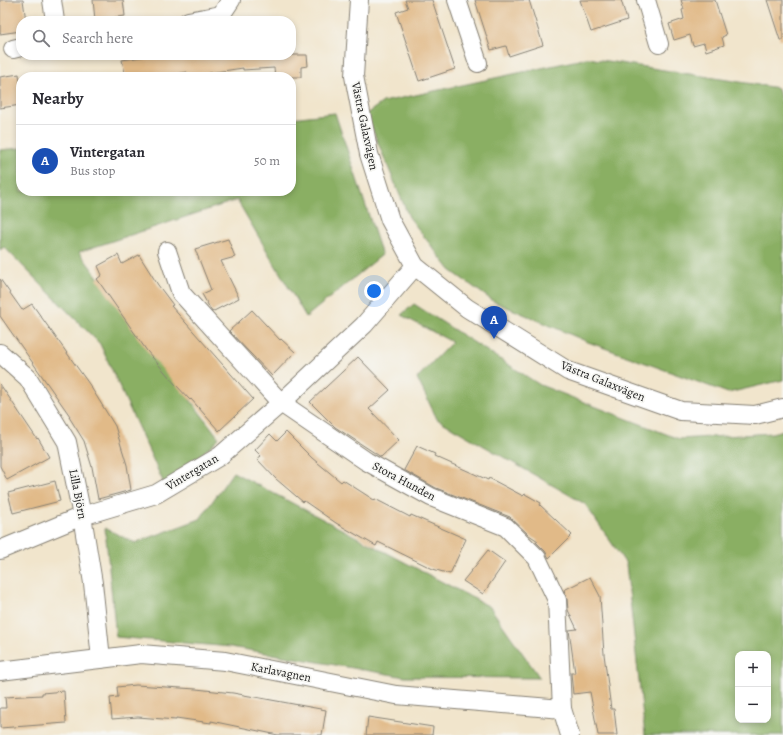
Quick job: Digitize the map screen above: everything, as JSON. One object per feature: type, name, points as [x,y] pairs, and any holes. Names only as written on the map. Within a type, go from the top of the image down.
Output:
[{"type":"street","points":[[52,0],[55,16]]},
{"type":"street","points":[[216,16],[221,15],[230,0]]},
{"type":"street","name":"Västra Galaxvägen","points":[[359,0],[354,76],[369,154],[390,220],[415,266],[466,308],[568,371],[681,411],[755,415],[783,408]]},
{"type":"street","points":[[457,0],[478,62]]},
{"type":"street","points":[[646,0],[659,44]]},
{"type":"street","name":"Stora Hunden","points":[[167,251],[181,293],[281,403],[366,461],[431,496],[506,527],[537,558],[556,600],[562,709],[570,735]]},
{"type":"street","name":"Vintergatan","points":[[0,550],[82,516],[156,494],[220,456],[281,403],[364,325],[415,266]]},
{"type":"street","name":"Lilla Björn","points":[[0,353],[28,378],[67,442],[82,516],[93,584],[101,659]]},
{"type":"street","name":"Karlavagnen","points":[[0,671],[141,654],[225,661],[396,695],[562,709]]},
{"type":"green space","points":[[588,58],[778,88],[783,110],[783,380],[728,393],[588,342],[493,301],[450,270],[409,217],[366,114],[383,102]]},
{"type":"green space","points":[[335,113],[382,255],[306,317],[237,200],[79,252],[219,438],[166,488],[100,344],[4,247],[0,250],[0,150],[16,148],[16,196],[296,196],[296,117]]},
{"type":"green space","points":[[414,304],[540,385],[679,439],[772,433],[783,430],[783,735],[645,735],[626,564],[585,504],[437,419],[417,378],[452,342],[401,315]]},
{"type":"green space","points":[[233,472],[490,607],[540,678],[405,677],[231,647],[116,637],[105,528],[135,543],[200,519]]},
{"type":"building","points":[[0,0],[23,0],[25,16],[16,16],[16,32],[0,34]]},
{"type":"building","points":[[93,0],[123,0],[125,16],[95,16]]},
{"type":"building","points":[[405,0],[432,0],[455,69],[419,81],[396,12],[408,8]]},
{"type":"building","points":[[475,0],[529,0],[543,45],[509,56],[506,46],[491,50]]},
{"type":"building","points":[[580,0],[621,0],[627,20],[591,32]]},
{"type":"building","points":[[681,0],[715,0],[726,35],[722,37],[724,45],[706,51],[704,43],[693,46],[690,35],[674,40],[669,24],[684,19],[682,10],[684,9]]},
{"type":"building","points":[[767,0],[783,0],[783,40],[780,40]]},
{"type":"building","points":[[296,55],[307,55],[308,66],[301,67],[301,77],[296,77],[296,72],[274,72],[274,68],[243,70],[243,68],[216,72],[125,72],[122,60],[296,60]]},
{"type":"building","points":[[16,74],[16,106],[0,108],[0,77]]},
{"type":"building","points":[[228,239],[235,257],[221,261],[239,298],[212,312],[202,294],[211,290],[195,249]]},
{"type":"building","points":[[118,255],[122,264],[139,255],[173,305],[171,306],[253,399],[219,431],[191,399],[190,400],[175,384],[147,351],[97,279],[102,275],[98,266]]},
{"type":"building","points":[[0,279],[22,310],[32,304],[89,384],[115,426],[127,465],[131,490],[98,499],[92,467],[84,441],[69,417],[70,416],[0,316]]},
{"type":"building","points":[[252,310],[280,340],[281,339],[295,352],[272,376],[229,331]]},
{"type":"building","points":[[358,357],[390,390],[369,409],[399,440],[381,457],[335,427],[310,402]]},
{"type":"building","points":[[0,384],[37,439],[38,438],[49,457],[7,480],[0,466]]},
{"type":"building","points":[[286,432],[312,458],[341,482],[343,480],[374,500],[375,499],[410,517],[411,515],[466,539],[450,574],[433,569],[378,542],[376,546],[336,523],[304,501],[303,502],[276,479],[257,459],[261,456],[255,450],[270,434],[277,441]]},
{"type":"building","points":[[417,446],[435,454],[434,456],[488,480],[489,478],[523,496],[525,494],[541,503],[540,505],[572,535],[549,558],[545,551],[536,542],[538,541],[529,535],[510,517],[436,488],[404,470]]},
{"type":"building","points":[[55,481],[60,501],[13,513],[8,493]]},
{"type":"building","points":[[488,550],[505,562],[483,594],[463,581]]},
{"type":"building","points":[[590,577],[600,596],[604,654],[611,709],[614,709],[617,735],[598,735],[590,692],[573,694],[571,673],[575,673],[569,630],[577,629],[568,610],[564,590]]},
{"type":"building","points":[[136,685],[233,693],[326,710],[322,735],[278,735],[211,721],[211,723],[176,718],[176,720],[138,717],[112,719],[110,698],[118,697],[117,687]]},
{"type":"building","points":[[64,691],[66,723],[0,728],[0,708],[6,708],[5,697],[42,695],[42,693]]},
{"type":"building","points":[[368,717],[433,727],[432,735],[366,735]]},
{"type":"place","name":"Vintergatan","points":[[494,339]]}]
